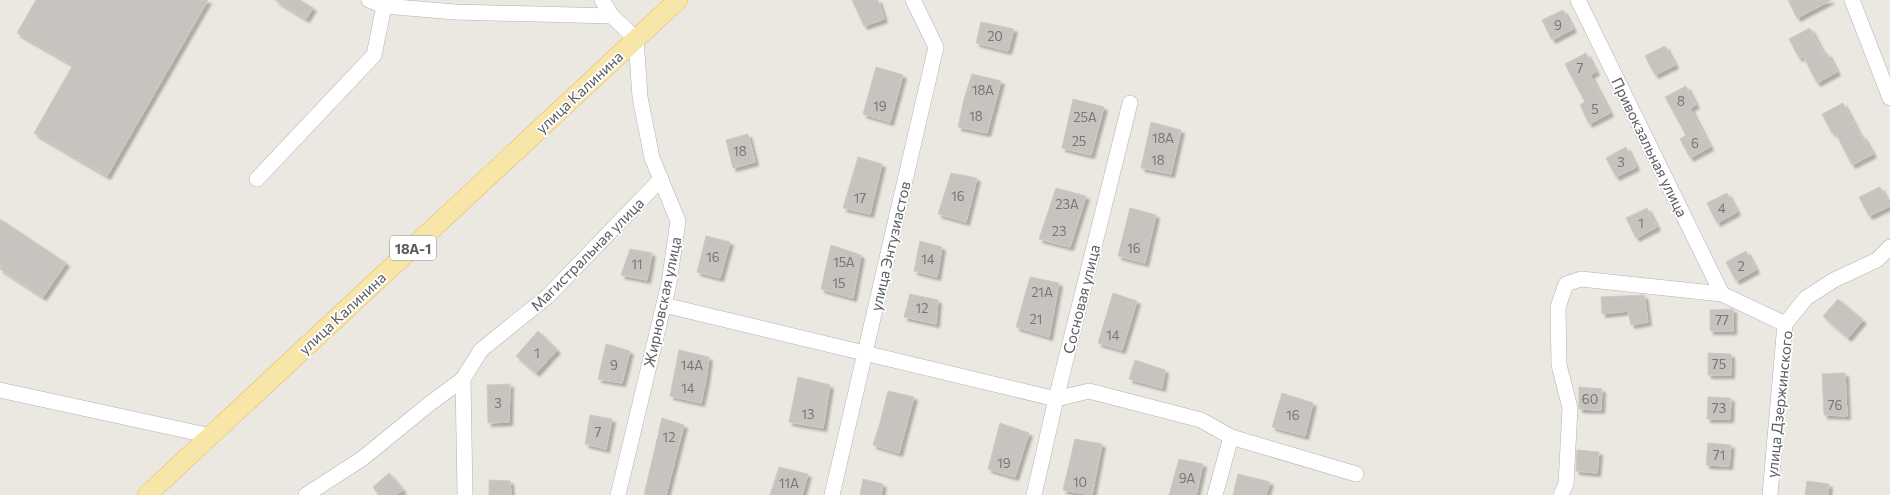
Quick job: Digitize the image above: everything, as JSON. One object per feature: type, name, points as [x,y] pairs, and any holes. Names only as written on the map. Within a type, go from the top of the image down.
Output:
[{"type":"main road","name":"улица Калинина","points":[[147,495],[678,0]]},
{"type":"street","points":[[369,0],[384,6],[455,12],[612,16]]},
{"type":"street","points":[[602,0],[612,16],[636,39]]},
{"type":"street","name":"улица Энтузиастов","points":[[832,495],[936,47],[913,0]]},
{"type":"street","name":"Привокзальная улица","points":[[1578,0],[1722,294]]},
{"type":"street","points":[[1852,0],[1890,98]]},
{"type":"street","points":[[257,179],[374,55],[384,6]]},
{"type":"street","name":"Жирновская улица","points":[[618,495],[669,283],[678,221],[652,158],[640,97],[636,39]]},
{"type":"street","name":"Сосновая улица","points":[[1034,495],[1056,399],[1130,103]]},
{"type":"street","name":"Магистральная улица","points":[[306,495],[363,458],[428,405],[463,379],[481,350],[548,296],[661,179]]},
{"type":"street","name":"улица Дзержинского","points":[[1770,495],[1785,324],[1806,298],[1834,280],[1877,260],[1890,247]]},
{"type":"street","points":[[1561,495],[1566,484],[1570,408],[1559,365],[1558,307],[1566,284],[1581,279],[1722,294],[1785,324]]},
{"type":"street","points":[[664,305],[1056,399],[1089,391],[1201,420],[1230,438],[1356,474]]},
{"type":"street","points":[[463,379],[465,495]]},
{"type":"street","points":[[0,390],[211,436]]},
{"type":"street","points":[[1215,495],[1230,438]]},
{"type":"building","points":[[36,0],[208,0],[107,176],[34,133],[73,65],[17,33]]},
{"type":"building","points":[[275,0],[300,0],[313,8],[306,19]]},
{"type":"building","points":[[852,0],[878,0],[884,19],[864,26]]},
{"type":"building","points":[[1788,0],[1831,0],[1797,18]]},
{"type":"building","points":[[1563,10],[1573,29],[1552,40],[1542,20]]},
{"type":"building","points":[[981,22],[1014,29],[1008,51],[976,43]]},
{"type":"building","points":[[1810,28],[1824,55],[1827,53],[1837,72],[1817,83],[1803,56],[1799,58],[1789,39]]},
{"type":"building","points":[[1665,46],[1675,65],[1655,75],[1645,56]]},
{"type":"building","points":[[1586,53],[1596,72],[1590,75],[1610,113],[1589,124],[1580,105],[1585,102],[1565,64]]},
{"type":"building","points":[[876,67],[903,75],[890,122],[863,114]]},
{"type":"building","points":[[972,74],[1001,81],[987,133],[958,127],[964,99]]},
{"type":"building","points":[[1686,86],[1696,105],[1690,108],[1710,147],[1690,158],[1680,139],[1686,135],[1665,97]]},
{"type":"building","points":[[1073,99],[1104,107],[1091,155],[1062,148]]},
{"type":"building","points":[[1843,103],[1860,136],[1862,135],[1873,154],[1852,165],[1835,132],[1832,133],[1822,114]]},
{"type":"building","points":[[1151,122],[1181,130],[1171,174],[1141,168]]},
{"type":"building","points":[[748,134],[755,162],[733,168],[726,140]]},
{"type":"building","points":[[1626,147],[1636,167],[1616,177],[1606,158]]},
{"type":"building","points":[[858,157],[882,164],[870,214],[843,208]]},
{"type":"building","points":[[951,173],[977,178],[966,222],[938,214]]},
{"type":"building","points":[[1880,187],[1890,206],[1869,216],[1859,197]]},
{"type":"building","points":[[1056,188],[1086,196],[1070,247],[1039,239]]},
{"type":"building","points":[[1727,193],[1737,212],[1717,223],[1707,203]]},
{"type":"building","points":[[1130,208],[1156,215],[1145,263],[1118,256]]},
{"type":"building","points":[[1647,208],[1657,227],[1636,238],[1626,218]]},
{"type":"building","points":[[0,219],[66,263],[43,297],[0,269]]},
{"type":"building","points":[[706,236],[730,242],[720,278],[697,272]]},
{"type":"building","points":[[920,241],[942,247],[937,277],[914,271]]},
{"type":"building","points":[[831,245],[861,255],[853,298],[821,289]]},
{"type":"building","points":[[630,249],[652,253],[647,280],[621,275]]},
{"type":"building","points":[[1746,251],[1756,270],[1736,281],[1726,262]]},
{"type":"building","points":[[1030,277],[1059,283],[1049,337],[1016,327]]},
{"type":"building","points":[[1113,293],[1137,301],[1122,350],[1098,343]]},
{"type":"building","points":[[910,294],[938,300],[936,324],[904,317]]},
{"type":"building","points":[[1644,295],[1648,322],[1631,325],[1628,311],[1602,314],[1601,297]]},
{"type":"building","points":[[1838,299],[1863,320],[1848,338],[1823,316]]},
{"type":"building","points":[[1733,309],[1733,331],[1710,331],[1710,310]]},
{"type":"building","points":[[538,331],[557,350],[536,373],[516,356]]},
{"type":"building","points":[[606,344],[630,351],[622,383],[598,379]]},
{"type":"building","points":[[679,350],[709,357],[701,403],[670,396]]},
{"type":"building","points":[[1708,353],[1731,354],[1731,375],[1708,375]]},
{"type":"building","points":[[1135,360],[1165,370],[1162,388],[1129,379]]},
{"type":"building","points":[[1845,373],[1847,416],[1824,415],[1822,374]]},
{"type":"building","points":[[798,377],[830,385],[823,428],[789,422]]},
{"type":"building","points":[[510,384],[509,422],[488,423],[487,385]]},
{"type":"building","points":[[1579,387],[1602,389],[1601,410],[1579,409]]},
{"type":"building","points":[[888,391],[914,397],[899,453],[873,445]]},
{"type":"building","points":[[1282,393],[1313,403],[1305,436],[1272,427]]},
{"type":"building","points":[[1708,397],[1731,398],[1730,419],[1707,419]]},
{"type":"building","points":[[590,415],[612,419],[606,449],[585,444]]},
{"type":"building","points":[[662,418],[684,425],[666,495],[644,495]]},
{"type":"building","points":[[1000,423],[1029,433],[1015,477],[988,469]]},
{"type":"building","points":[[1075,439],[1102,444],[1092,495],[1063,490]]},
{"type":"building","points":[[1708,443],[1731,445],[1729,466],[1706,465]]},
{"type":"building","points":[[1577,450],[1599,452],[1597,473],[1576,471]]},
{"type":"building","points":[[1179,459],[1203,464],[1196,495],[1169,495]]},
{"type":"building","points":[[779,467],[808,474],[802,495],[770,495]]},
{"type":"building","points":[[389,473],[403,490],[396,495],[379,495],[373,487]]},
{"type":"building","points":[[1238,474],[1270,482],[1266,495],[1233,495]]},
{"type":"building","points":[[863,479],[883,484],[881,495],[860,495]]},
{"type":"building","points":[[489,480],[510,481],[511,495],[489,495]]},
{"type":"building","points":[[1807,481],[1829,484],[1828,495],[1805,495]]}]
